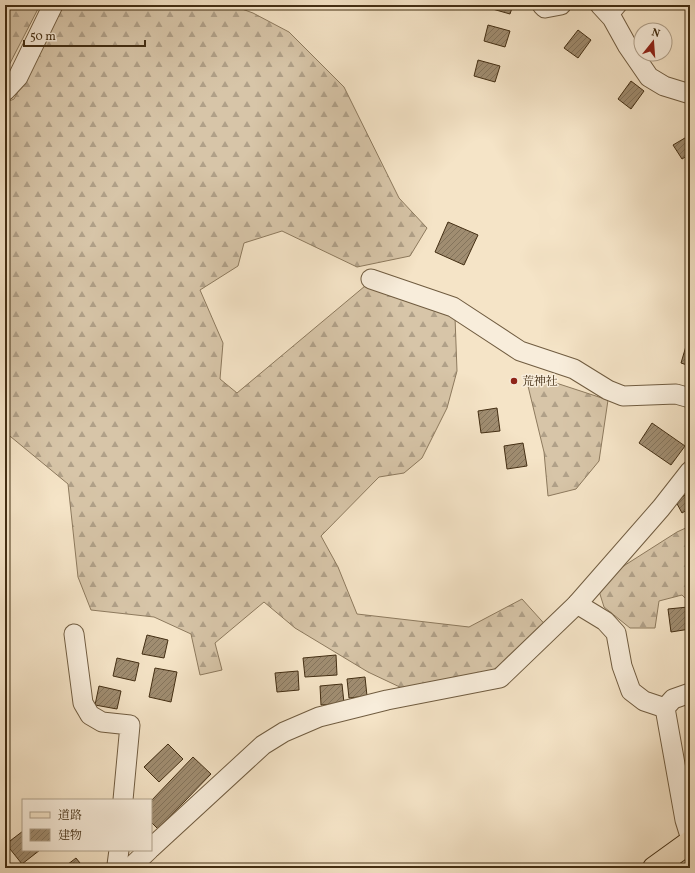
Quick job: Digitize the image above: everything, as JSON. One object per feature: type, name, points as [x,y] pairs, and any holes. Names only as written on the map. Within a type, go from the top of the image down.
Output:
[{"type":"main road","points":[[654,868],[690,842]]},
{"type":"street","points":[[5,91],[18,77],[53,5]]},
{"type":"street","points":[[542,5],[545,8],[561,5]]},
{"type":"street","points":[[611,9],[627,45],[649,77],[664,86],[690,94]]},
{"type":"street","points":[[372,279],[453,307],[520,351],[574,369],[608,390],[623,396],[676,394],[690,398]]},
{"type":"street","points":[[152,847],[244,761],[274,738],[319,717],[387,700],[500,678],[577,604],[661,508],[690,470]]},
{"type":"street","points":[[577,604],[605,621],[616,633],[622,666],[631,692],[644,701],[664,708]]},
{"type":"street","points":[[74,634],[83,703],[90,715],[102,722],[130,725],[123,799]]},
{"type":"street","points":[[664,708],[673,699],[690,693]]},
{"type":"street","points":[[664,708],[685,820],[690,836]]},
{"type":"street","points":[[119,851],[117,865],[119,868]]},
{"type":"street","points":[[130,868],[148,851]]},
{"type":"green space","points":[[5,5],[40,5],[5,73]]},
{"type":"green space","points":[[64,5],[231,5],[253,13],[289,32],[344,87],[399,198],[427,228],[410,256],[357,267],[282,231],[244,243],[238,266],[200,290],[223,343],[220,379],[237,393],[365,286],[455,317],[457,371],[447,408],[422,458],[404,473],[379,477],[321,536],[338,567],[357,614],[469,627],[522,599],[550,630],[493,670],[404,689],[368,672],[295,628],[264,602],[215,643],[222,670],[200,675],[191,634],[154,617],[91,610],[78,577],[68,484],[5,432],[5,103],[14,99]]},
{"type":"green space","points":[[550,381],[608,400],[599,461],[576,489],[548,496],[544,452],[528,386]]},
{"type":"green space","points":[[690,526],[690,603],[682,595],[659,601],[655,628],[630,628],[604,607],[599,591],[622,567],[677,532]]},
{"type":"building","points":[[490,5],[513,5],[510,14],[489,8]]},
{"type":"building","points":[[488,25],[510,31],[505,47],[484,41]]},
{"type":"building","points":[[578,30],[591,40],[578,58],[564,48]]},
{"type":"building","points":[[478,60],[500,66],[495,82],[474,76]]},
{"type":"building","points":[[631,81],[644,91],[631,109],[618,99]]},
{"type":"building","points":[[690,135],[690,154],[682,159],[673,145]]},
{"type":"building","points":[[448,222],[478,235],[464,265],[435,252]]},
{"type":"building","points":[[690,336],[690,366],[681,363]]},
{"type":"building","points":[[497,408],[500,431],[481,433],[478,411]]},
{"type":"building","points":[[652,423],[685,446],[671,465],[639,443]]},
{"type":"building","points":[[523,443],[527,466],[507,469],[504,446]]},
{"type":"building","points":[[690,493],[690,508],[682,513],[675,500]]},
{"type":"building","points":[[688,607],[690,629],[671,632],[668,609]]},
{"type":"building","points":[[147,635],[168,640],[164,658],[142,654]]},
{"type":"building","points":[[336,655],[337,675],[305,677],[303,658]]},
{"type":"building","points":[[117,658],[139,663],[135,681],[113,676]]},
{"type":"building","points":[[155,668],[177,672],[171,702],[149,697]]},
{"type":"building","points":[[298,671],[299,690],[277,692],[275,673]]},
{"type":"building","points":[[365,677],[367,696],[349,698],[347,679]]},
{"type":"building","points":[[342,684],[344,703],[321,705],[320,686]]},
{"type":"building","points":[[99,686],[121,691],[117,709],[95,705]]},
{"type":"building","points":[[168,744],[183,759],[159,782],[144,767]]},
{"type":"building","points":[[193,757],[211,774],[158,829],[152,823],[152,800]]},
{"type":"building","points":[[22,832],[22,851],[39,851],[22,864],[6,844]]},
{"type":"building","points":[[76,858],[84,868],[63,868]]},
{"type":"place","name":"荒神社","points":[[514,381]]}]
